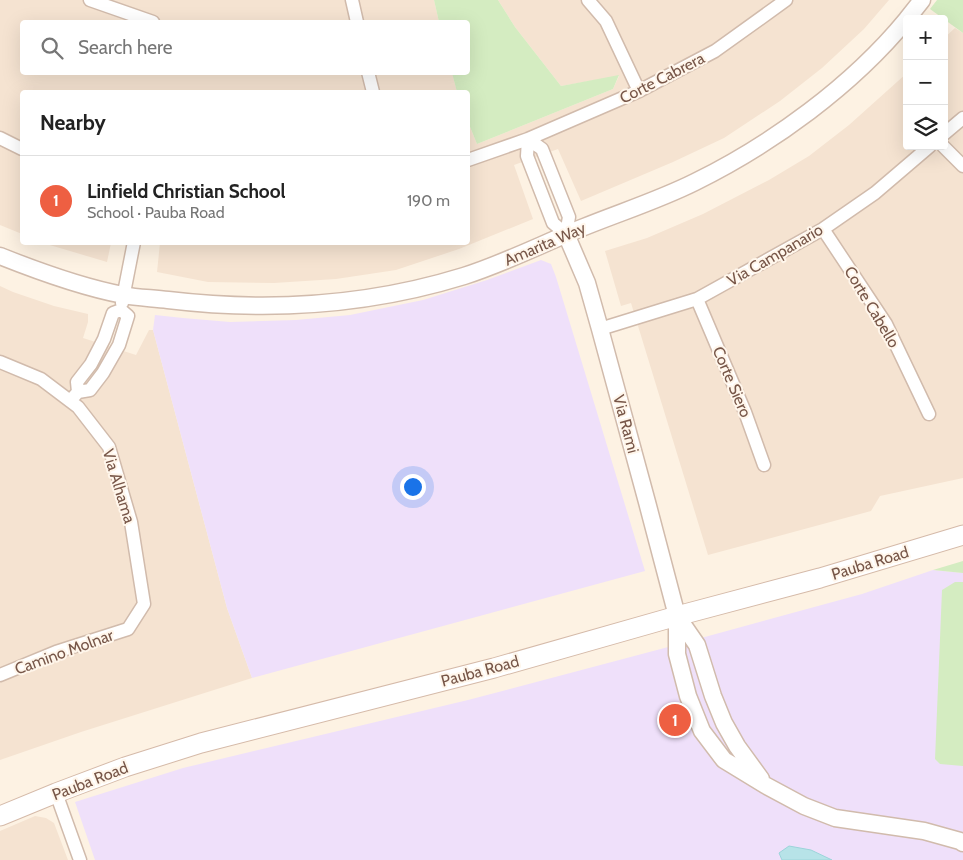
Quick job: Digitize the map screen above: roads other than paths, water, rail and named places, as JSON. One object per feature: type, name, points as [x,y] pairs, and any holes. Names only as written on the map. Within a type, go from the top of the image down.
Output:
[{"type":"main road","name":"Pauba Road","points":[[0,816],[125,767],[201,743],[428,686],[820,578],[963,535]]},
{"type":"street","points":[[90,0],[147,20]]},
{"type":"street","points":[[352,0],[357,20]]},
{"type":"street","points":[[588,0],[606,21],[639,91]]},
{"type":"street","name":"Corte Cabrera","points":[[470,159],[528,139],[639,91],[715,51],[786,0]]},
{"type":"street","name":"Amarita Way","points":[[910,15],[922,0]]},
{"type":"street","name":"Amarita Way","points":[[0,256],[35,270],[78,283],[122,303],[280,306],[339,303],[392,294],[465,276],[655,200],[730,164],[816,106],[855,73],[903,24]]},
{"type":"street","points":[[369,75],[372,90]]},
{"type":"street","points":[[948,131],[963,118]]},
{"type":"street","points":[[0,138],[20,148]]},
{"type":"street","name":"Via Rami","points":[[528,139],[527,156],[552,223],[566,234],[587,283],[648,502],[677,616]]},
{"type":"street","name":"Via Rami","points":[[528,139],[542,149],[569,217],[566,234]]},
{"type":"street","name":"Via Campanario","points":[[600,329],[697,299],[823,229],[875,193],[925,150]]},
{"type":"street","points":[[947,150],[963,166]]},
{"type":"street","name":"Corte Cabello","points":[[823,229],[886,324],[929,414]]},
{"type":"street","points":[[74,396],[77,382],[91,364],[104,339],[113,312],[122,303],[133,245]]},
{"type":"street","name":"Corte Siero","points":[[697,299],[745,412],[764,465]]},
{"type":"street","name":"Via Alhama","points":[[0,362],[41,379],[74,396],[78,407],[110,448],[131,522],[144,604]]},
{"type":"street","name":"Camino Molnar","points":[[0,675],[56,652],[128,629],[144,604]]},
{"type":"street","points":[[677,616],[677,654],[688,696],[702,732],[724,760],[804,806],[835,818],[924,831],[963,843]]},
{"type":"street","points":[[677,616],[697,645],[713,696],[724,723],[737,746],[765,785]]},
{"type":"street","points":[[56,793],[80,860]]},
{"type":"water","points":[[789,846],[811,850],[832,860],[782,860],[779,853]]},
{"type":"place","name":"Linfield Christian School","points":[[675,720]]}]
